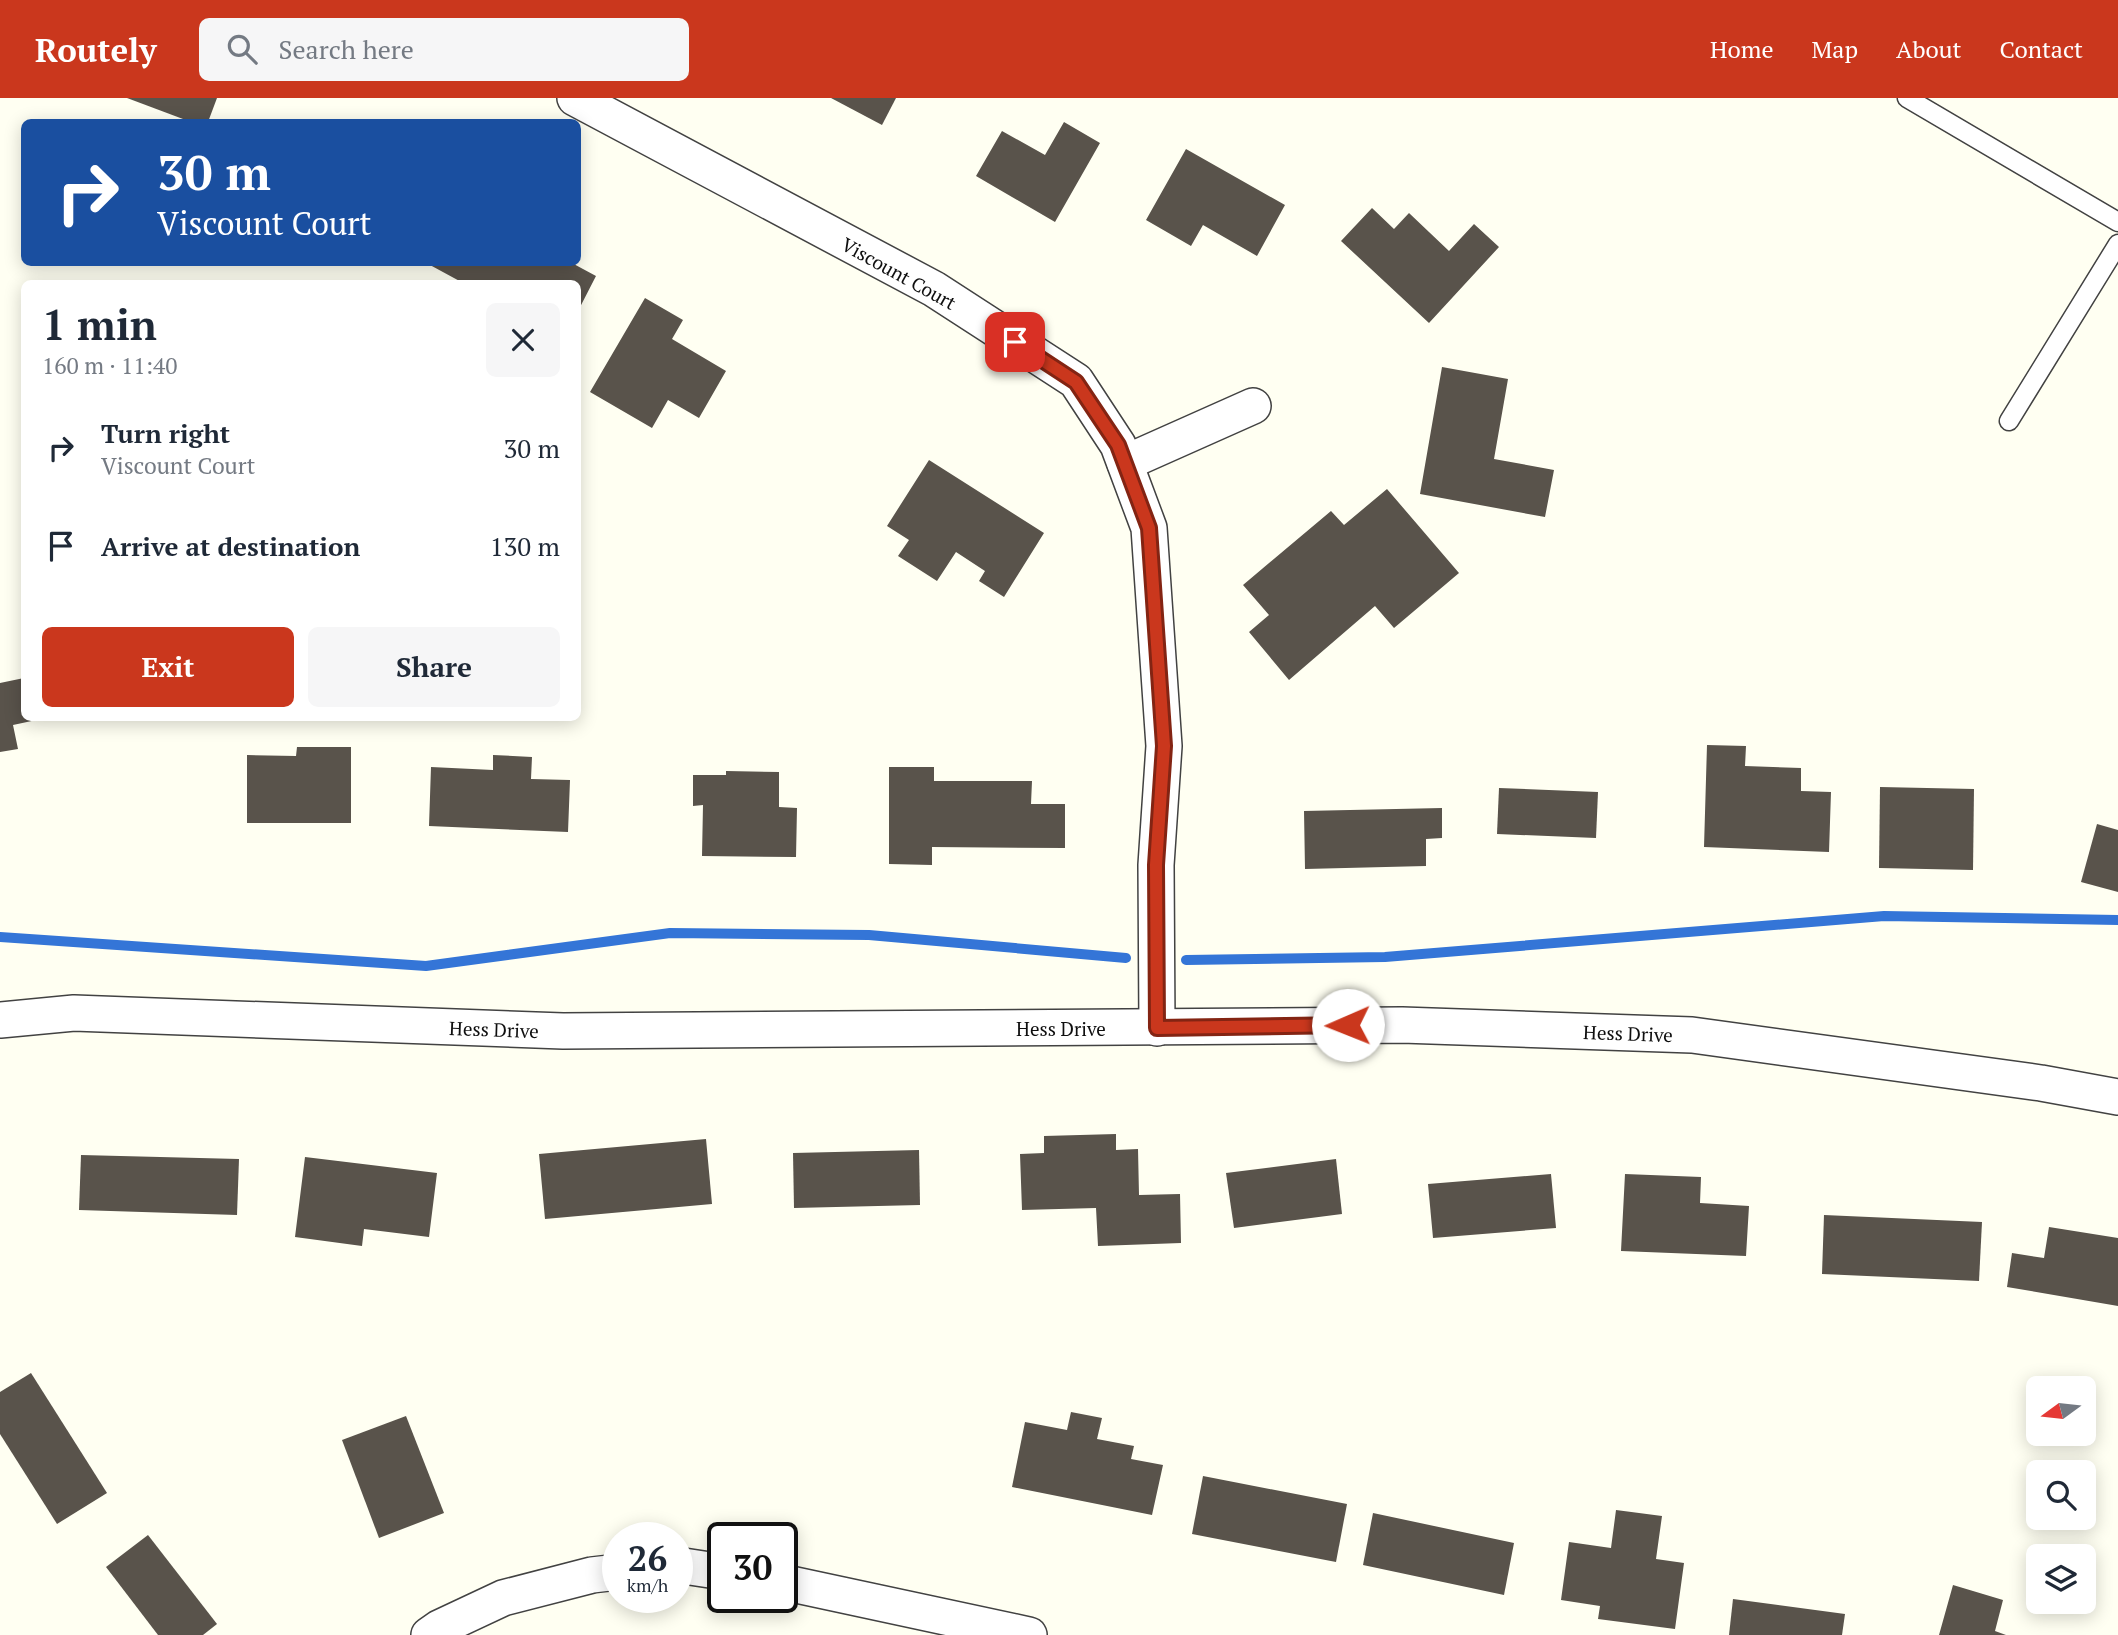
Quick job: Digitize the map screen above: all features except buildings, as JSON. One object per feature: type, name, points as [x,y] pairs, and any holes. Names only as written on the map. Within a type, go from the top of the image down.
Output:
[{"type":"street","name":"Viscount Court","points":[[575,98],[934,289],[1076,382],[1118,445],[1149,528],[1164,746],[1156,865],[1157,1028]]},
{"type":"street","points":[[1125,463],[1253,406]]},
{"type":"street","name":"Hess Drive","points":[[0,1020],[74,1013],[563,1031],[1402,1025],[1692,1035],[2040,1083],[2118,1097]]},
{"type":"street","points":[[429,1635],[503,1598],[602,1574]]},
{"type":"street","points":[[798,1585],[1029,1635]]},
{"type":"lane","points":[[1908,98],[2118,222]]},
{"type":"lane","points":[[2009,421],[2118,244]]},
{"type":"waterway","points":[[1186,960],[1385,957],[1884,916],[2118,920]]},
{"type":"waterway","points":[[0,937],[426,966],[670,933],[869,935],[1126,958]]},
{"type":"route","points":[[1015,342],[1076,382],[1118,445],[1149,528],[1164,746],[1156,865],[1157,1028],[1348,1025]]}]
